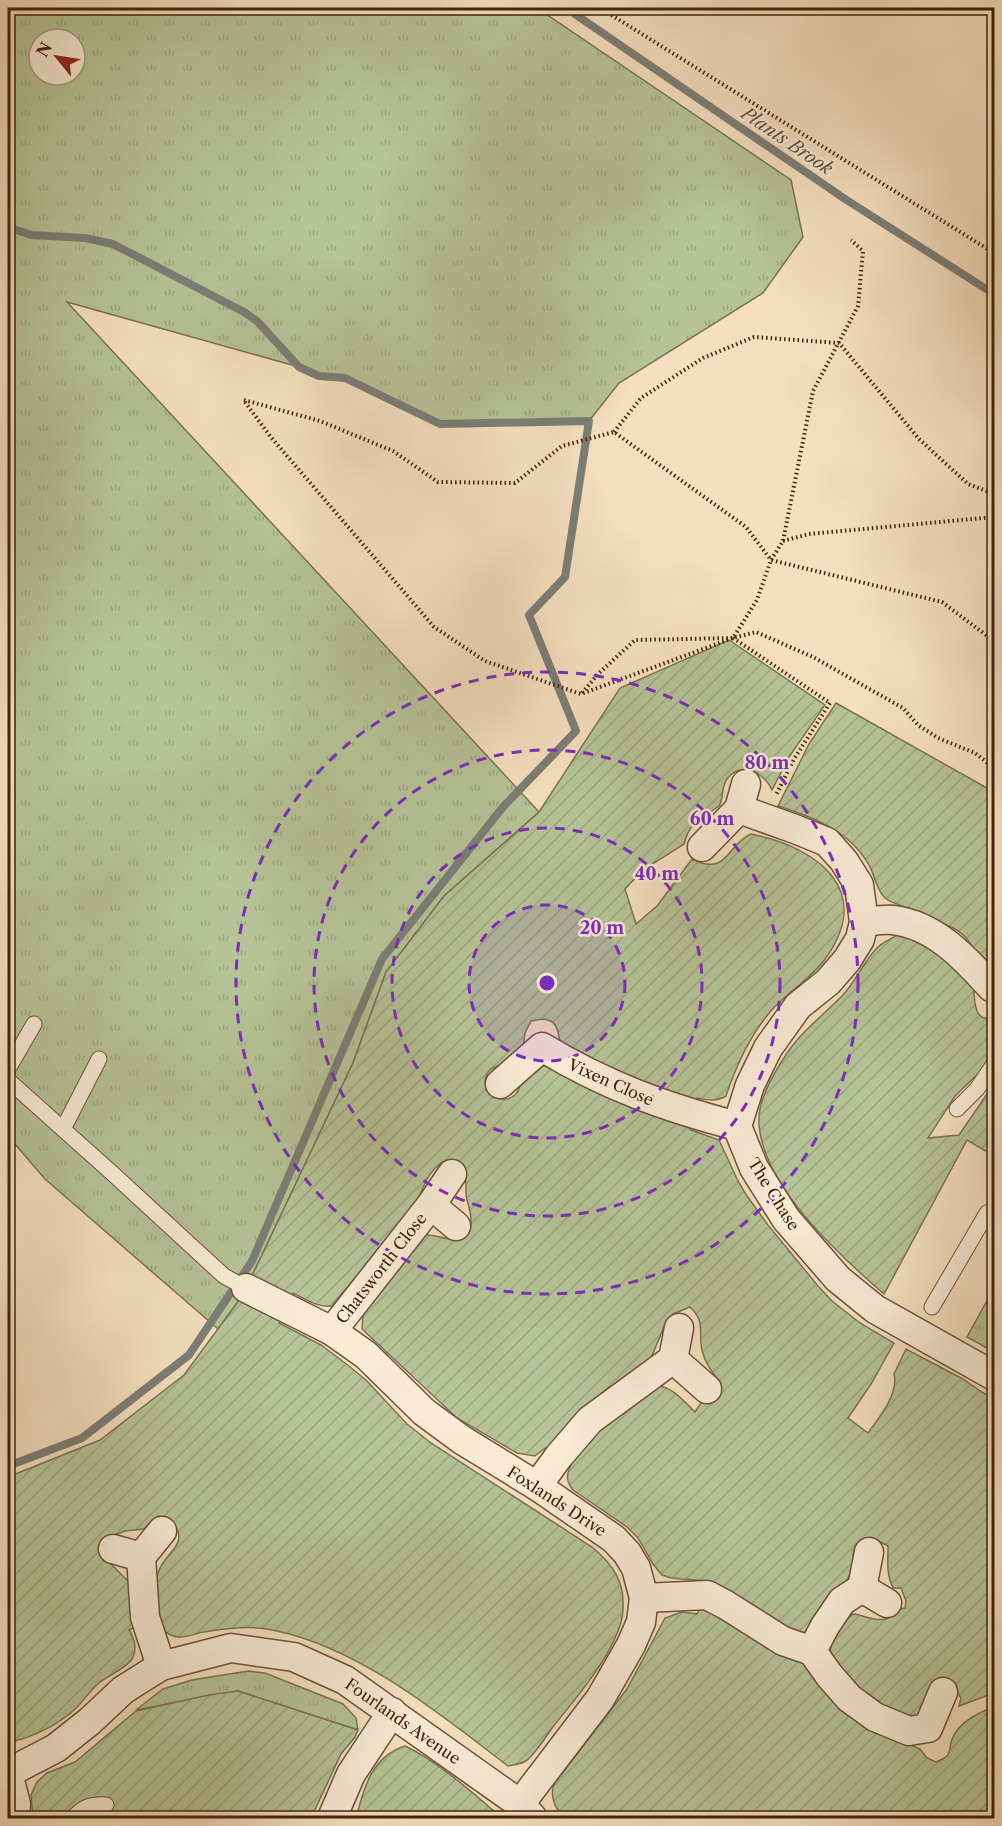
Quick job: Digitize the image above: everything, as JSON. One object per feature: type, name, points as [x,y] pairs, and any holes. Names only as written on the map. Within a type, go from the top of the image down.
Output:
[{"type":"street","points":[[702,848],[750,803],[827,842],[844,861],[859,885],[864,922],[860,939],[848,960],[828,982],[798,1006],[768,1048],[750,1085],[737,1126]]},
{"type":"street","points":[[864,922],[892,920],[920,928],[945,942],[971,965],[991,994]]},
{"type":"street","name":"Vixen Close","points":[[500,1084],[542,1047],[578,1069],[638,1096],[686,1113],[737,1126]]},
{"type":"street","name":"The Chase","points":[[737,1126],[754,1168],[786,1219],[838,1279],[875,1309],[994,1376]]},
{"type":"street","name":"Chatsworth Close","points":[[332,1331],[431,1205],[452,1174]]},
{"type":"street","name":"Chatsworth Close","points":[[431,1205],[456,1226]]},
{"type":"street","name":"Foxlands Drive","points":[[235,1282],[332,1331],[366,1355],[424,1412],[462,1440],[537,1486],[614,1539],[627,1553],[636,1568],[644,1598],[642,1622],[632,1645],[600,1699],[527,1811]]},
{"type":"street","points":[[537,1486],[590,1420],[673,1359],[679,1328]]},
{"type":"street","points":[[673,1359],[706,1389]]},
{"type":"street","points":[[160,1666],[145,1617],[141,1557],[162,1531]]},
{"type":"street","points":[[113,1549],[141,1557]]},
{"type":"street","points":[[812,1651],[842,1601],[862,1588],[870,1552]]},
{"type":"street","points":[[862,1588],[887,1603]]},
{"type":"street","points":[[644,1598],[707,1595],[783,1641],[812,1651],[849,1698],[875,1717],[909,1731],[933,1736],[943,1692]]},
{"type":"street","name":"Fourlands Avenue","points":[[8,1773],[56,1748],[90,1721],[123,1690],[160,1666],[231,1648],[294,1657],[345,1680],[527,1811]]},
{"type":"street","points":[[332,1818],[351,1774],[392,1712]]},
{"type":"street","points":[[8,1773],[16,1804],[15,1818]]},
{"type":"lane","points":[[8,1069],[34,1024]]},
{"type":"lane","points":[[63,1129],[99,1059]]},
{"type":"lane","points":[[957,1109],[977,1089],[994,1064]]},
{"type":"lane","points":[[8,1080],[235,1282]]},
{"type":"lane","points":[[932,1307],[987,1213],[994,1210]]},
{"type":"lane","points":[[73,1818],[84,1808],[94,1804],[106,1805]]},
{"type":"path","points":[[600,8],[994,253]]},
{"type":"path","points":[[732,638],[758,600],[771,560],[783,541],[813,391],[858,306],[862,251],[851,240]]},
{"type":"path","points":[[994,494],[968,484],[919,439],[839,343],[754,337],[703,358],[641,398],[614,432],[562,446],[515,483],[438,482],[393,451],[320,421],[244,400],[270,436],[434,627],[485,661],[581,694],[732,638],[756,632],[813,657],[903,708],[918,725],[938,738],[975,753],[994,768]]},
{"type":"path","points":[[614,432],[746,527],[771,560],[942,602],[994,641]]},
{"type":"path","points":[[783,541],[809,534],[994,517]]},
{"type":"path","points":[[581,694],[598,674],[634,640],[732,638],[830,703],[794,759],[750,803]]},
{"type":"green space","points":[[8,8],[537,8],[791,180],[803,237],[763,293],[619,383],[589,421],[440,424],[345,378],[319,376],[299,367],[67,302],[539,812],[444,896],[386,972],[353,1063],[251,1278],[240,1299],[218,1329],[45,1179],[8,1136]]},
{"type":"green space","points":[[729,640],[825,705],[789,757],[772,790],[764,778],[752,771],[739,770],[733,773],[725,782],[719,806],[693,825],[684,844],[643,870],[625,889],[636,924],[657,906],[692,859],[704,864],[720,862],[736,845],[751,834],[799,850],[818,862],[833,877],[842,894],[844,914],[838,937],[817,969],[776,1005],[763,1021],[744,1052],[726,1096],[722,1098],[712,1100],[697,1098],[692,1104],[608,1066],[600,1065],[560,1046],[554,1023],[545,1019],[531,1021],[525,1033],[523,1048],[490,1070],[485,1084],[496,1098],[509,1098],[517,1093],[522,1080],[530,1071],[537,1066],[549,1065],[687,1126],[691,1130],[719,1140],[745,1193],[818,1286],[832,1301],[860,1323],[894,1343],[871,1384],[848,1418],[868,1433],[891,1398],[895,1382],[894,1374],[906,1349],[961,1378],[994,1400],[994,1693],[959,1706],[961,1698],[955,1688],[914,1719],[870,1706],[831,1656],[833,1637],[843,1622],[853,1614],[884,1619],[905,1608],[906,1601],[901,1588],[893,1588],[889,1578],[888,1546],[877,1540],[869,1539],[858,1543],[848,1579],[813,1629],[800,1635],[706,1581],[662,1575],[638,1538],[627,1527],[573,1490],[569,1484],[568,1475],[571,1465],[568,1462],[596,1430],[652,1385],[671,1390],[695,1412],[701,1403],[720,1391],[721,1383],[703,1355],[700,1322],[690,1307],[673,1314],[666,1322],[649,1363],[554,1451],[545,1448],[535,1456],[517,1453],[457,1418],[362,1329],[367,1304],[424,1235],[452,1239],[466,1236],[469,1231],[471,1220],[466,1197],[465,1176],[447,1162],[442,1162],[431,1173],[408,1215],[360,1283],[354,1279],[332,1306],[317,1304],[293,1293],[291,1297],[251,1278],[353,1063],[386,972],[444,896],[539,812],[620,688]]},
{"type":"green space","points":[[836,703],[994,792],[994,968],[984,962],[966,938],[953,928],[922,919],[924,913],[898,905],[885,898],[861,853],[841,834],[804,815],[778,806],[809,744]]},
{"type":"green space","points":[[901,932],[938,950],[973,985],[976,1008],[981,1017],[994,1019],[994,1046],[983,1069],[955,1096],[928,1138],[959,1135],[994,1084],[994,1156],[967,1140],[884,1294],[826,1240],[789,1195],[774,1172],[764,1148],[759,1117],[762,1100],[769,1083],[788,1052],[809,1027],[846,992],[876,949]]},
{"type":"green space","points":[[994,1288],[994,1352],[967,1337]]},
{"type":"green space","points":[[240,1299],[282,1318],[279,1323],[321,1345],[367,1381],[407,1424],[431,1443],[592,1547],[612,1567],[620,1582],[623,1600],[620,1625],[614,1640],[584,1688],[526,1761],[508,1766],[399,1686],[369,1668],[308,1640],[259,1628],[223,1629],[181,1637],[172,1636],[164,1631],[158,1626],[156,1580],[161,1565],[175,1548],[179,1536],[171,1520],[158,1516],[144,1529],[125,1531],[112,1536],[106,1559],[129,1582],[131,1612],[135,1627],[129,1630],[135,1647],[131,1660],[100,1682],[74,1710],[59,1721],[26,1738],[8,1743],[8,1477],[100,1440],[184,1375]]},
{"type":"green space","points":[[700,1608],[709,1609],[805,1662],[864,1724],[920,1749],[927,1758],[936,1762],[946,1757],[953,1737],[965,1722],[994,1707],[994,1818],[564,1818],[554,1802],[552,1793],[554,1784],[627,1689],[665,1618],[682,1612],[697,1614]]},
{"type":"green space","points":[[248,1671],[265,1673],[343,1704],[356,1718],[358,1730],[238,1691],[136,1710],[163,1689],[192,1680]]},
{"type":"green space","points":[[238,1691],[358,1730],[341,1754],[311,1818],[33,1818],[31,1795],[37,1782],[47,1773],[75,1762],[136,1711]]},
{"type":"green space","points":[[405,1746],[443,1769],[502,1818],[356,1818],[366,1785],[377,1766],[393,1751]]},
{"type":"waterway","name":"Plants Brook","points":[[566,8],[845,199],[994,294]]},
{"type":"waterway","points":[[8,227],[31,235],[85,238],[113,244],[244,312],[257,321],[299,367],[319,376],[345,378],[440,424],[589,421],[565,577],[529,615],[576,731],[503,807],[382,959],[252,1261],[189,1355],[82,1438],[8,1466]]}]
